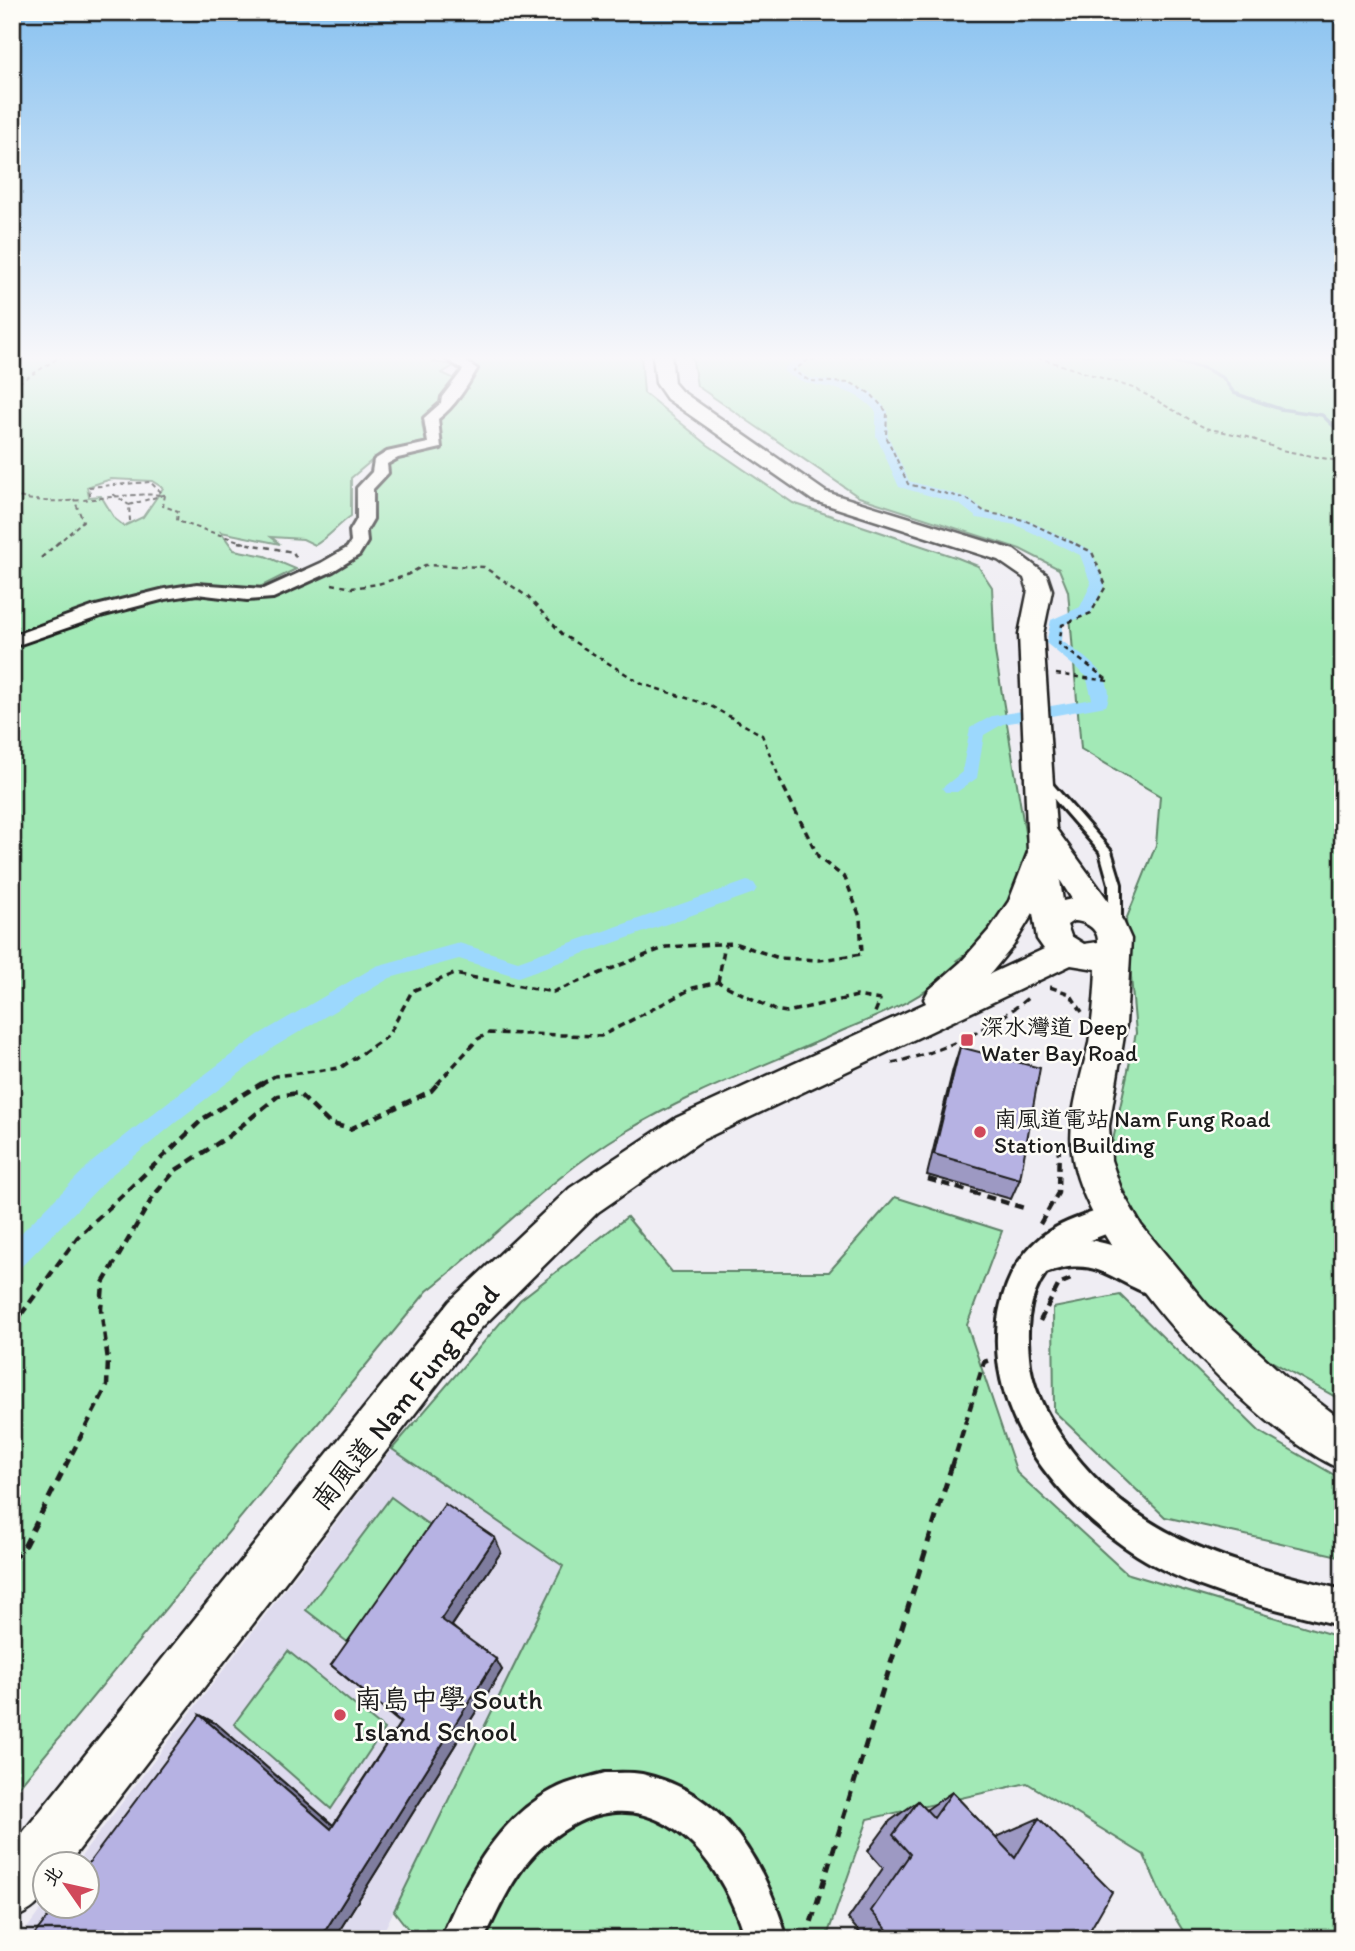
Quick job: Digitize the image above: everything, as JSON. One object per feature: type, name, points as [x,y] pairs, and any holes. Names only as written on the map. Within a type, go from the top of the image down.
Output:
[{"type":"main road","points":[[746,446],[814,494],[999,553],[1032,572],[1041,590],[1031,634],[1045,889],[1061,940],[1096,977],[1090,1138],[1095,1175],[1114,1219],[1143,1262],[1172,1295],[1262,1386],[1343,1448]]},
{"type":"main road","points":[[1044,833],[1110,931],[1110,950],[1100,955],[1061,940]]},
{"type":"main road","points":[[887,1025],[955,988],[987,957],[1026,899],[1044,833]]},
{"type":"main road","points":[[1061,940],[1056,916],[1071,910],[1110,931]]},
{"type":"main road","points":[[1096,1021],[1110,931]]},
{"type":"main road","name":"南風道 Nam Fung Road","points":[[12,1891],[464,1315],[584,1200],[689,1129],[887,1025],[1021,976],[1061,940]]},
{"type":"street","points":[[12,642],[73,619],[172,593],[222,589],[254,596],[267,594],[327,567],[353,551],[359,542],[358,531],[365,519],[365,488],[380,473],[379,463],[395,454],[427,450],[436,446]]},
{"type":"street","points":[[1114,1219],[1059,1242],[1033,1266],[1015,1307],[1011,1336],[1013,1358],[1034,1423],[1060,1464],[1078,1485],[1121,1523],[1182,1561],[1216,1575],[1343,1608]]},
{"type":"street","points":[[1033,1266],[1052,1256],[1091,1253],[1120,1261],[1172,1295]]},
{"type":"street","points":[[461,1939],[491,1880],[509,1853],[530,1830],[578,1799],[604,1793],[630,1792],[656,1797],[680,1807],[703,1822],[723,1843],[740,1868],[754,1897],[766,1939]]},
{"type":"lane","points":[[1040,775],[1105,851],[1115,884],[1110,931]]},
{"type":"path","points":[[891,446],[908,484],[967,499],[985,512],[1024,520],[1092,552],[1105,586],[1091,613],[1062,625],[1059,644],[1109,681],[1047,673]]},
{"type":"path","points":[[1270,446],[1343,462]]},
{"type":"path","points":[[90,496],[89,487],[149,482],[165,495]]},
{"type":"path","points":[[12,495],[31,502],[145,492],[165,495]]},
{"type":"path","points":[[113,494],[129,505]]},
{"type":"path","points":[[129,505],[165,495]]},
{"type":"path","points":[[165,495],[163,506],[178,511],[177,521],[192,524],[205,533],[245,545],[293,552],[306,575]]},
{"type":"path","points":[[41,558],[83,521],[74,499]]},
{"type":"path","points":[[129,505],[130,521]]},
{"type":"path","points":[[12,1326],[77,1238],[204,1118],[275,1076],[340,1068],[388,1036],[412,991],[454,974],[553,992],[666,947],[734,943],[779,958],[820,960],[862,954],[860,917],[845,878],[819,858],[791,807],[762,735],[709,705],[642,684],[563,635],[528,597],[484,567],[425,565],[415,573],[368,588],[332,586],[334,582],[327,567]]},
{"type":"path","points":[[718,982],[725,944]]},
{"type":"path","points":[[12,1560],[25,1545],[107,1387],[111,1368],[99,1299],[103,1283],[154,1195],[176,1170],[229,1136],[278,1097],[298,1093],[329,1123],[350,1129],[431,1091],[478,1039],[489,1033],[601,1036],[693,988],[718,982],[735,988],[775,1010],[787,1013],[857,996],[880,1000],[887,1025]]},
{"type":"path","points":[[879,1065],[928,1056],[961,1044],[1001,1021],[1038,990],[1050,987],[1067,990],[1096,1021]]},
{"type":"path","points":[[1034,1230],[1055,1206],[1059,1194],[1060,1132]]},
{"type":"path","points":[[928,1179],[1024,1208]]},
{"type":"path","points":[[1038,1327],[1059,1284],[1080,1276]]},
{"type":"path","points":[[989,1346],[993,1367]]},
{"type":"path","points":[[806,1939],[984,1362]]},
{"type":"shaded area","name":"南島中學 South Island School","points":[[392,1449],[563,1566],[380,1939],[19,1939],[33,1920],[102,1920],[102,1850],[86,1850]]},
{"type":"green space","points":[[12,446],[415,446],[382,452],[351,478],[351,516],[315,545],[303,539],[271,537],[280,544],[221,532],[234,550],[265,556],[296,569],[260,587],[269,594],[356,551],[368,488],[386,459],[439,446],[710,446],[793,503],[978,566],[992,587],[995,652],[1030,862],[991,937],[957,960],[961,963],[918,996],[703,1092],[625,1132],[547,1188],[427,1291],[12,1795]],"holes":[[[111,479],[152,481],[163,488],[143,517],[124,526],[115,519],[101,496],[89,497],[87,487]]]},
{"type":"green space","points":[[785,446],[1343,446],[1343,1401],[1251,1350],[1145,1236],[1109,1159],[1136,1033],[1126,920],[1156,845],[1160,796],[1081,749],[1068,591],[1059,569],[1020,549],[859,497]]},
{"type":"green space","points":[[895,1197],[1002,1231],[967,1325],[1017,1473],[1126,1573],[1343,1638],[1343,1939],[1188,1939],[1163,1898],[1144,1855],[1027,1783],[868,1819],[826,1939],[416,1939],[394,1911],[563,1566],[392,1449],[520,1300],[627,1217],[672,1272],[829,1272]]},
{"type":"green space","points":[[1120,1295],[1260,1432],[1343,1480],[1343,1557],[1165,1517],[1054,1411],[1053,1308]]},
{"type":"green space","points":[[391,1497],[437,1531],[354,1647],[306,1610]]},
{"type":"green space","points":[[288,1651],[384,1729],[331,1809],[234,1724]]},
{"type":"building","name":"南風道電站 Nam Fung Road Station Building","points":[[960,1047],[1040,1068],[1020,1179],[934,1154]]},
{"type":"building","points":[[445,1504],[495,1538],[441,1619],[496,1659],[320,1939],[31,1939],[45,1920],[102,1920],[102,1850],[99,1850],[200,1715],[331,1829],[401,1722],[331,1665]]},
{"type":"building","points":[[952,1792],[1015,1858],[1039,1818],[1112,1892],[1085,1939],[895,1939],[871,1911],[910,1854],[893,1835],[918,1801],[934,1818]]},
{"type":"waterway","points":[[887,446],[904,484],[964,501],[982,515],[1020,522],[1086,553],[1098,584],[1086,610],[1056,623],[1054,643],[1093,674],[1098,682],[1100,702],[1051,711]]},
{"type":"waterway","points":[[951,788],[971,774],[976,732],[998,720],[1022,716]]},
{"type":"waterway","points":[[12,1259],[101,1169],[177,1108],[266,1041],[383,972],[459,951],[518,969],[747,888]]},
{"type":"place","name":"深水灣道 Deep Water Bay Road","points":[[967,1040]]},
{"type":"place","name":"南風道電站 Nam Fung Road Station Building","points":[[980,1132]]},
{"type":"place","name":"南島中學 South Island School","points":[[340,1715]]}]
